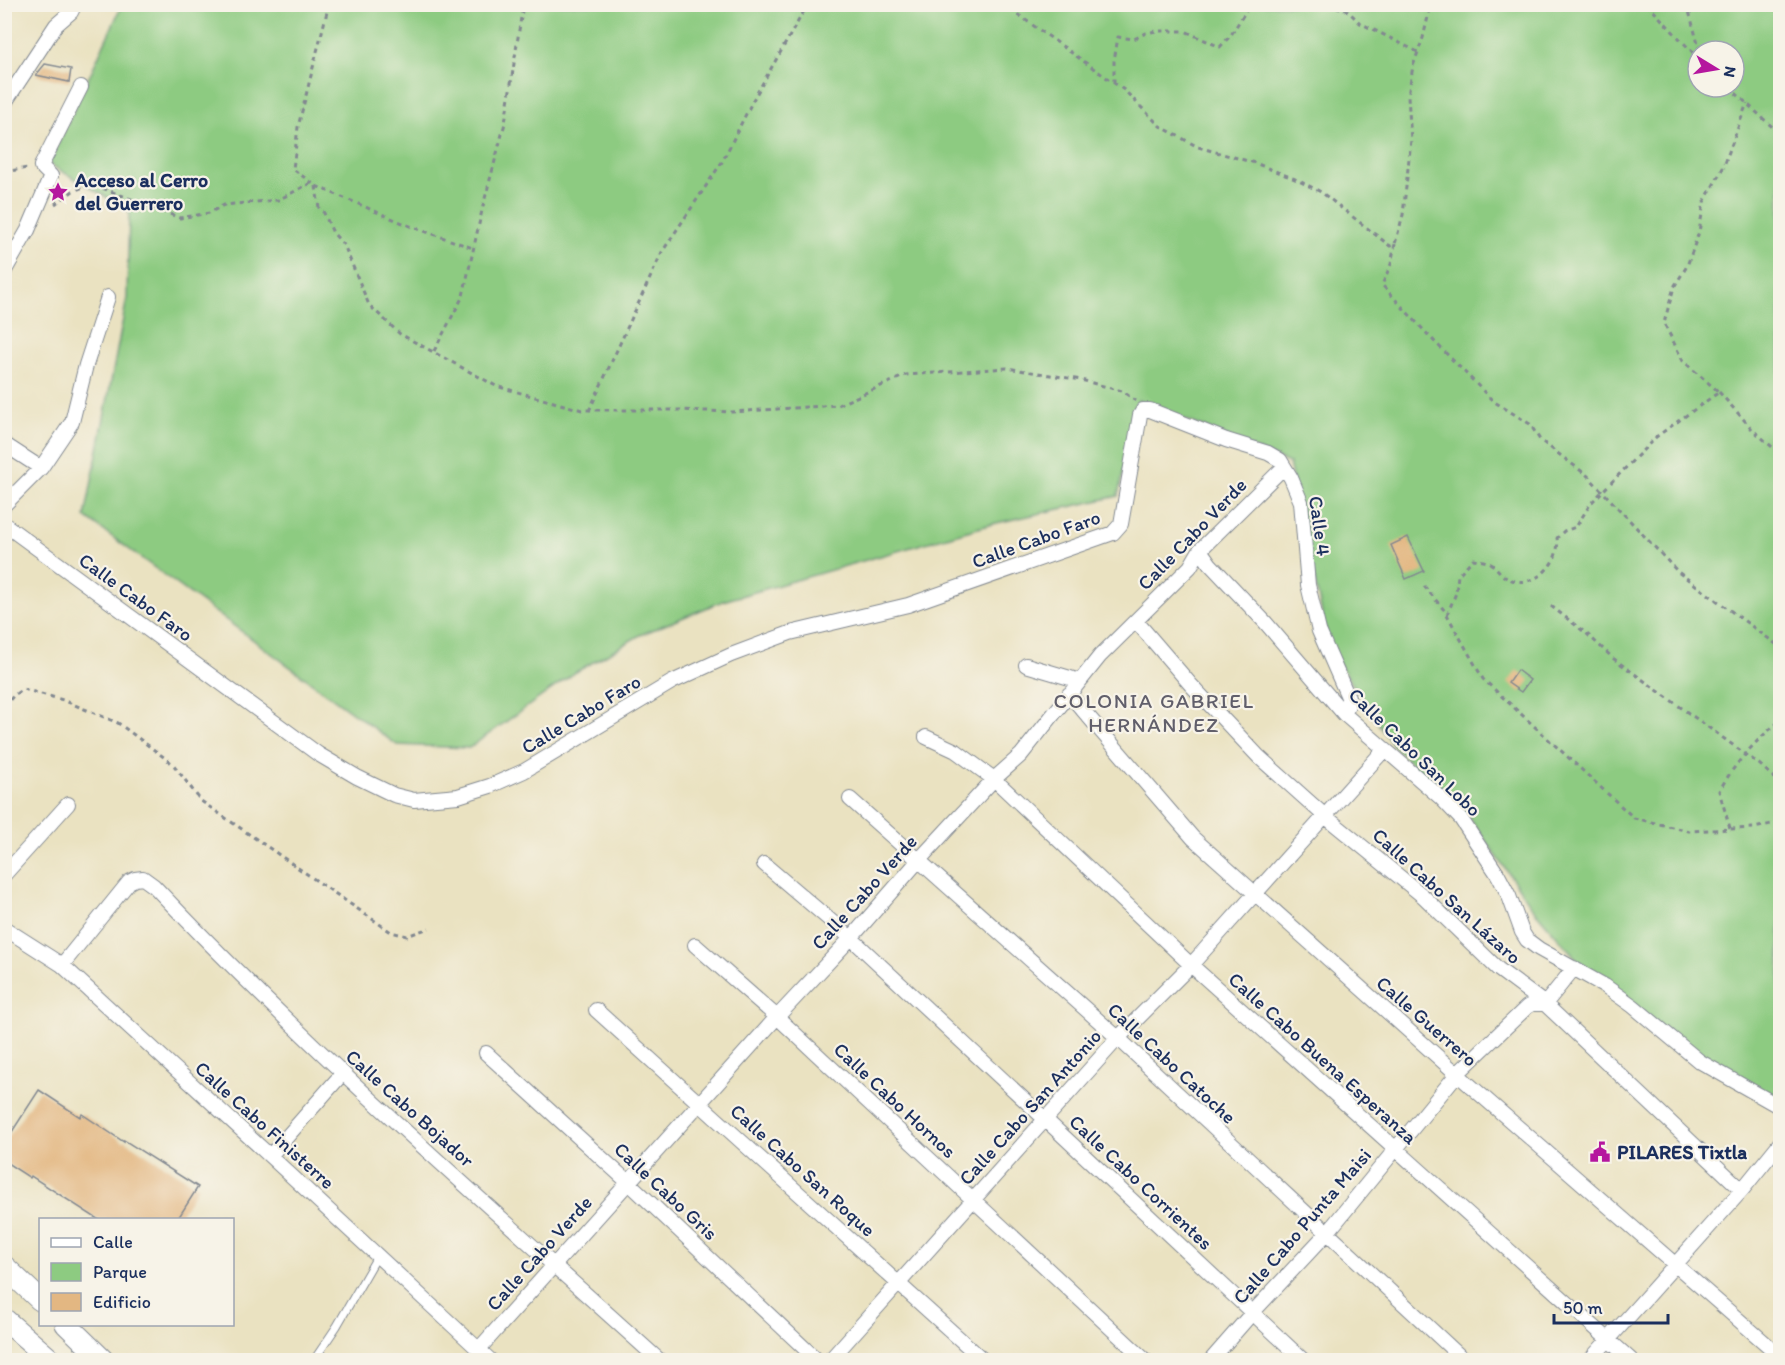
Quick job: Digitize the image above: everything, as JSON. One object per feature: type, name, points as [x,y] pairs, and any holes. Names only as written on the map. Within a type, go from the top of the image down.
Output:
[{"type":"main road","points":[[4,1266],[39,1299]]},
{"type":"main road","points":[[4,1319],[51,1360]]},
{"type":"main road","points":[[68,1326],[103,1360]]},
{"type":"street","points":[[4,104],[56,25],[71,12],[75,4]]},
{"type":"street","points":[[4,272],[30,225],[51,176],[41,166],[81,87]]},
{"type":"street","points":[[4,505],[41,468],[72,422],[86,365],[108,297]]},
{"type":"street","name":"Calle 4","points":[[1147,410],[1226,440],[1268,453],[1280,460],[1301,502],[1308,585],[1319,631],[1348,697],[1346,709]]},
{"type":"street","name":"Calle Cabo Faro","points":[[4,524],[318,754],[394,795],[414,800],[431,799],[458,796],[490,786],[524,771],[672,682],[731,655],[790,633],[908,605],[1113,533],[1121,524],[1138,423],[1147,410]]},
{"type":"street","points":[[4,444],[41,468]]},
{"type":"street","name":"Calle Cabo Verde","points":[[478,1350],[919,860],[994,779],[1021,755],[1100,656],[1190,567],[1200,550],[1284,467]]},
{"type":"street","name":"Calle Cabo San Lobo","points":[[1200,550],[1210,564],[1384,750],[1441,798],[1461,819],[1498,875],[1527,940],[1605,986],[1633,1006],[1699,1061],[1776,1104]]},
{"type":"street","name":"Calle Cabo San Lázaro","points":[[1136,621],[1191,685],[1259,757],[1326,817],[1423,896],[1498,969],[1545,1004],[1742,1190]]},
{"type":"street","points":[[1026,665],[1080,681]]},
{"type":"street","name":"Calle Guerrero","points":[[1069,694],[1193,838],[1457,1074],[1780,1356]]},
{"type":"street","name":"Calle Cabo Buena Esperanza","points":[[926,737],[956,751],[994,779],[1191,965],[1630,1360]]},
{"type":"street","name":"Calle Cabo San Antonio","points":[[830,1360],[1118,1038],[1191,965],[1384,750]]},
{"type":"street","name":"Calle Cabo Catoche","points":[[850,799],[1118,1038],[1464,1360]]},
{"type":"street","points":[[4,875],[68,804]]},
{"type":"street","name":"Calle Cabo Corrientes","points":[[764,864],[851,938],[1304,1360]]},
{"type":"street","name":"Calle Cabo Bojador","points":[[62,965],[129,882],[143,878],[154,886],[215,951],[342,1074],[659,1360]]},
{"type":"street","name":"Calle Cabo Finisterre","points":[[4,928],[62,965],[490,1360]]},
{"type":"street","name":"Calle Cabo Hornos","points":[[695,945],[777,1017],[1145,1360]]},
{"type":"street","name":"Calle Cabo Punta Maisi","points":[[1211,1360],[1252,1312],[1327,1233],[1457,1074],[1527,1007],[1532,1004],[1545,1004],[1574,968]]},
{"type":"street","name":"Calle Cabo San Roque","points":[[596,1010],[983,1360]]},
{"type":"street","name":"Calle Cabo Gris","points":[[486,1053],[628,1182],[817,1360]]},
{"type":"street","points":[[270,1156],[342,1074]]},
{"type":"street","points":[[1590,1360],[1742,1190],[1780,1143]]},
{"type":"lane","points":[[314,1360],[337,1326],[378,1255]]},
{"type":"path","points":[[329,4],[298,127],[293,169],[316,186],[410,226],[473,249]]},
{"type":"path","points":[[434,351],[463,296],[505,123],[523,4]]},
{"type":"path","points":[[589,411],[662,252],[722,162],[753,100],[808,4]]},
{"type":"path","points":[[1003,4],[1114,83],[1160,126],[1198,147],[1255,163],[1321,192],[1390,246],[1395,244]]},
{"type":"path","points":[[1114,83],[1114,61],[1118,37],[1134,39],[1157,31],[1185,31],[1220,47],[1231,35],[1250,4]]},
{"type":"path","points":[[1327,4],[1348,11],[1360,23],[1418,52]]},
{"type":"path","points":[[1431,4],[1408,96],[1411,140],[1404,208],[1391,264],[1382,285],[1493,401],[1530,424],[1540,440],[1588,476],[1678,572],[1780,647]]},
{"type":"path","points":[[1647,4],[1686,45]]},
{"type":"path","points":[[1687,4],[1697,39]]},
{"type":"path","points":[[1742,99],[1780,134]]},
{"type":"path","points":[[1747,103],[1723,168],[1704,202],[1699,232],[1687,266],[1674,287],[1664,322],[1683,361],[1719,392],[1753,430],[1780,454]]},
{"type":"path","points":[[4,172],[41,166]]},
{"type":"path","points":[[30,225],[73,191],[93,183],[180,218],[209,213],[224,205],[278,201],[311,183]]},
{"type":"path","points":[[316,186],[319,208],[324,213],[333,233],[344,245],[369,305],[400,334],[496,386],[582,410],[732,412],[838,405],[906,375],[1007,368],[1081,380],[1122,392],[1147,410]]},
{"type":"path","points":[[1447,615],[1455,593],[1458,575],[1473,559],[1491,564],[1504,576],[1514,581],[1525,582],[1539,578],[1553,562],[1558,545],[1557,538],[1564,531],[1576,527],[1591,503],[1656,437],[1719,392]]},
{"type":"path","points":[[1424,586],[1447,615],[1483,679],[1634,818],[1689,831],[1754,828],[1780,822]]},
{"type":"path","points":[[1551,606],[1614,659],[1759,765],[1780,783]]},
{"type":"path","points":[[4,707],[14,695],[23,689],[63,700],[118,723],[172,764],[201,801],[391,932],[407,936],[429,928]]},
{"type":"path","points":[[1731,829],[1719,791],[1730,772],[1744,755],[1761,736],[1780,721]]},
{"type":"green space","points":[[122,5],[1780,5],[1780,1101],[1704,1060],[1581,964],[1535,911],[1472,821],[1393,746],[1330,650],[1289,463],[1138,400],[1118,496],[992,524],[723,601],[640,635],[576,672],[469,748],[397,745],[85,517],[127,298],[129,210],[49,164]]},
{"type":"building","points":[[45,64],[71,69],[69,82],[36,75]]},
{"type":"building","points":[[1408,537],[1424,571],[1406,579],[1391,545]]},
{"type":"building","points":[[1517,670],[1530,680],[1521,692],[1508,683]]},
{"type":"building","points":[[39,1090],[80,1117],[82,1114],[198,1187],[178,1218],[96,1218],[4,1161],[4,1144]]},
{"type":"place","name":"Acceso al Cerro del Guerrero","points":[[58,192]]},
{"type":"place","name":"PILARES Tixtla","points":[[1600,1152]]},
{"type":"district","name":"COLONIA GABRIEL HERNÁNDEZ","points":[[1154,712]]}]
